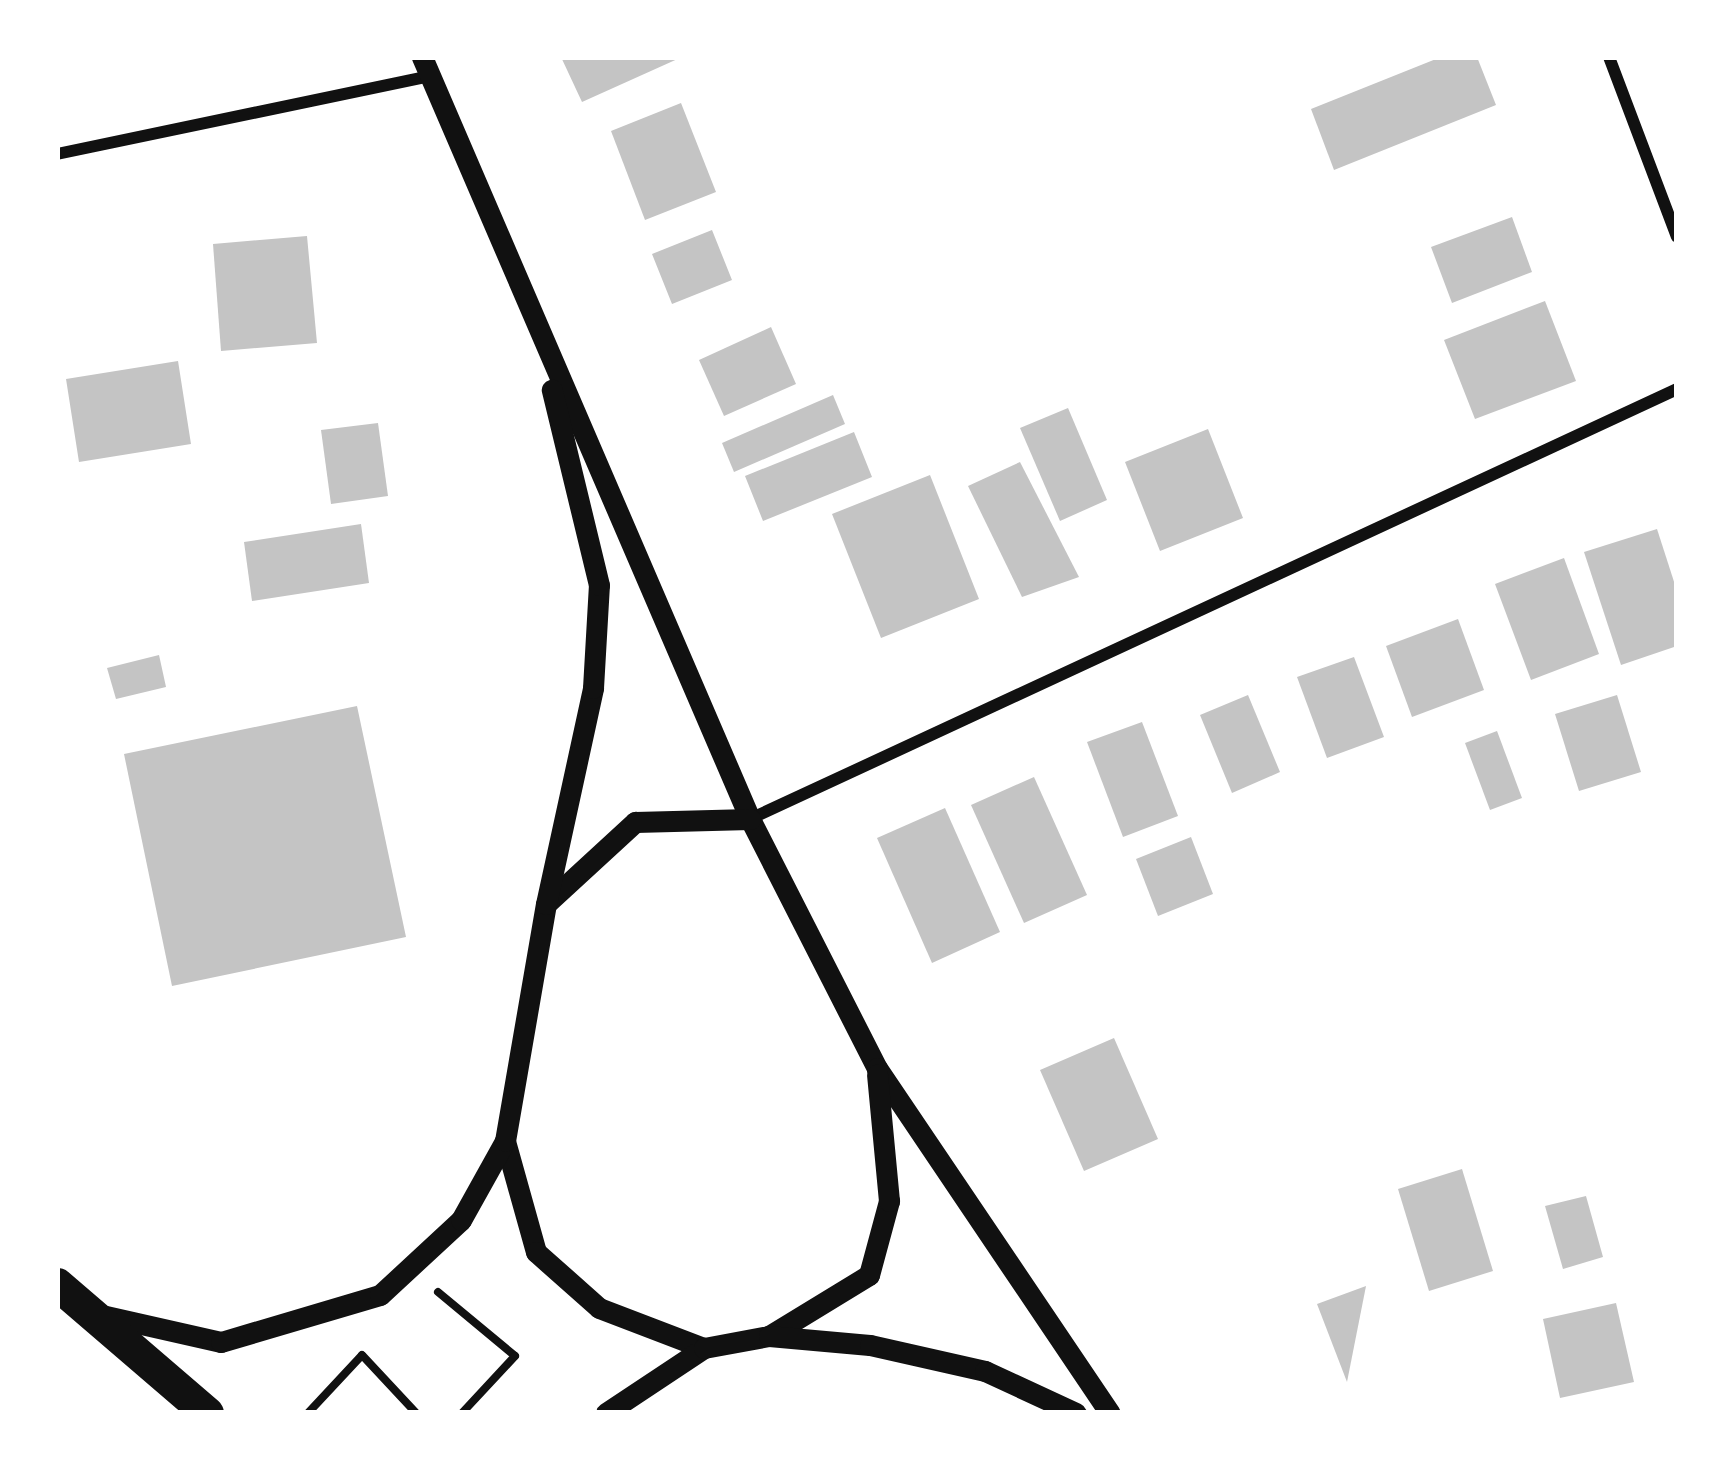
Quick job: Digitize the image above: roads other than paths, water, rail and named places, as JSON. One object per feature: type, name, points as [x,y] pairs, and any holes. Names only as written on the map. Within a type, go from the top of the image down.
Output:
[{"type":"highway","points":[[57,1284],[207,1413]]},
{"type":"street","points":[[1609,57],[1677,237]]},
{"type":"street","points":[[57,154],[426,67],[750,819],[877,1068],[1110,1413]]},
{"type":"street","points":[[89,1312],[221,1342],[380,1295],[460,1220],[505,1141],[546,904],[593,688],[599,585],[538,332]]},
{"type":"street","points":[[546,904],[635,822],[750,819],[1677,389]]},
{"type":"street","points":[[769,1336],[869,1275],[889,1201],[877,1068]]},
{"type":"street","points":[[505,1141],[536,1252],[599,1308],[704,1348]]},
{"type":"street","points":[[605,1413],[704,1348],[769,1336],[870,1345],[985,1371],[1076,1413]]}]
